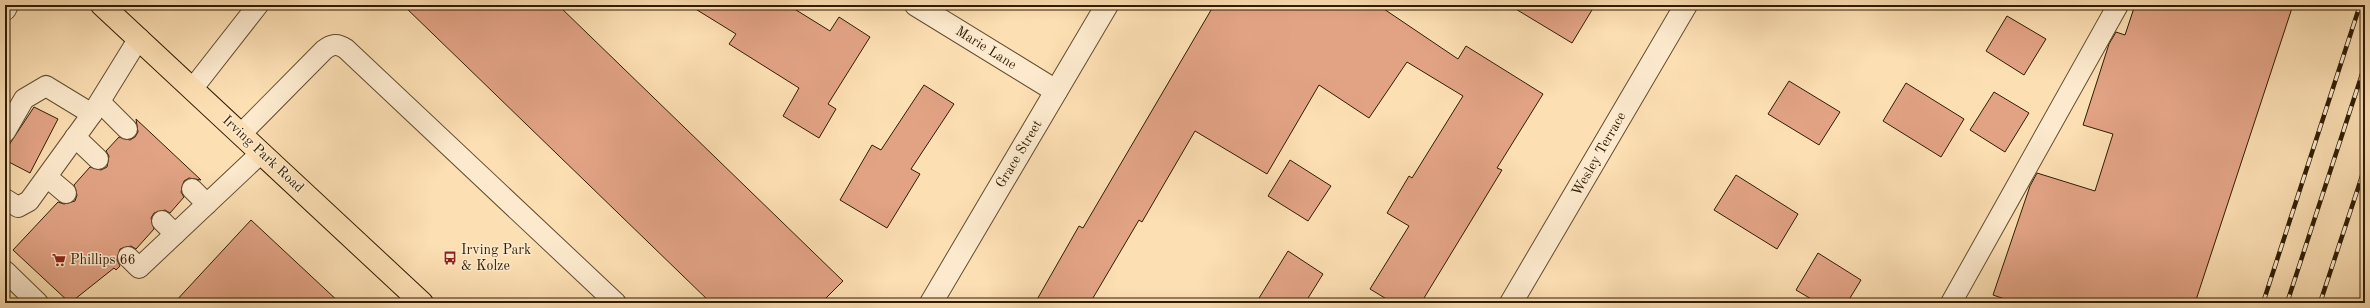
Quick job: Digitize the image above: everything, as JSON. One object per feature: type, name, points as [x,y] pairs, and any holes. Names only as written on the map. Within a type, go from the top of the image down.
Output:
[{"type":"main road","name":"Irving Park Road","points":[[102,5],[193,88],[422,303]]},
{"type":"street","points":[[5,9],[7,5]]},
{"type":"street","name":"Marie Lane","points":[[916,5],[1056,91]]},
{"type":"street","name":"Grace Street","points":[[931,303],[1107,5]]},
{"type":"street","name":"Wesley Terrace","points":[[1511,303],[1686,5]]},
{"type":"lane","points":[[1951,303],[2118,5]]},
{"type":"lane","points":[[193,88],[252,7]]},
{"type":"lane","points":[[5,199],[18,207],[29,201],[96,108],[139,38]]},
{"type":"lane","points":[[241,134],[324,50],[331,45],[338,44],[346,49],[616,303]]},
{"type":"lane","points":[[5,132],[24,99],[46,86],[96,108],[127,129]]},
{"type":"lane","points":[[75,137],[98,159]]},
{"type":"lane","points":[[128,257],[140,268],[169,227],[207,204],[261,153]]},
{"type":"lane","points":[[47,177],[66,194]]},
{"type":"lane","points":[[192,190],[207,204]]},
{"type":"lane","points":[[5,272],[38,303]]},
{"type":"building","points":[[403,5],[558,5],[843,281],[821,303],[711,303]]},
{"type":"building","points":[[689,5],[788,5],[830,31],[839,17],[870,37],[828,104],[836,109],[819,138],[783,116],[799,88],[729,44],[736,34]]},
{"type":"building","points":[[1214,5],[1378,5],[1458,59],[1466,46],[1543,94],[1497,168],[1502,170],[1421,303],[1393,303],[1370,289],[1409,226],[1387,213],[1409,176],[1412,178],[1463,96],[1407,62],[1369,118],[1319,85],[1267,174],[1195,131],[1142,222],[1139,220],[1090,303],[1035,303],[1079,226],[1083,228]]},
{"type":"building","points":[[1509,5],[1595,5],[1572,43]]},
{"type":"building","points":[[2135,5],[2293,5],[2195,303],[2016,303],[1993,295],[2030,186],[2037,173],[2095,191],[2113,134],[2083,125],[2109,44],[2116,32],[2125,35]]},
{"type":"building","points":[[2007,16],[2046,39],[2024,75],[1986,51]]},
{"type":"building","points":[[1789,81],[1840,112],[1819,145],[1768,114]]},
{"type":"building","points":[[1906,83],[1964,119],[1941,157],[1883,121]]},
{"type":"building","points":[[924,85],[954,104],[911,169],[920,174],[887,228],[840,200],[872,145],[881,150]]},
{"type":"building","points":[[1994,92],[2029,113],[2005,152],[1970,130]]},
{"type":"building","points":[[34,107],[58,119],[30,173],[5,160],[5,151]]},
{"type":"building","name":"Phillips 66","points":[[136,119],[201,180],[189,178],[184,181],[181,192],[184,197],[170,213],[165,210],[154,213],[151,218],[154,229],[136,249],[131,246],[120,249],[117,260],[120,266],[116,270],[114,268],[70,303],[13,250],[58,202],[64,204],[75,201],[77,195],[74,185],[90,167],[101,170],[107,167],[109,156],[106,151],[119,137],[130,140],[135,137],[138,132]]},
{"type":"building","points":[[1290,160],[1331,186],[1308,221],[1268,196]]},
{"type":"building","points":[[1736,175],[1798,214],[1777,249],[1714,210]]},
{"type":"building","points":[[251,220],[340,303],[174,303]]},
{"type":"building","points":[[1288,251],[1323,274],[1305,303],[1256,303]]},
{"type":"building","points":[[1818,253],[1861,280],[1847,303],[1818,303],[1796,290]]},
{"type":"railway","points":[[2263,303],[2360,5]]},
{"type":"railway","points":[[2287,303],[2365,65]]},
{"type":"railway","points":[[2320,303],[2365,167]]},
{"type":"place","name":"Irving Park & Kolze","points":[[450,258]]},
{"type":"place","name":"Phillips 66","points":[[59,260]]}]
